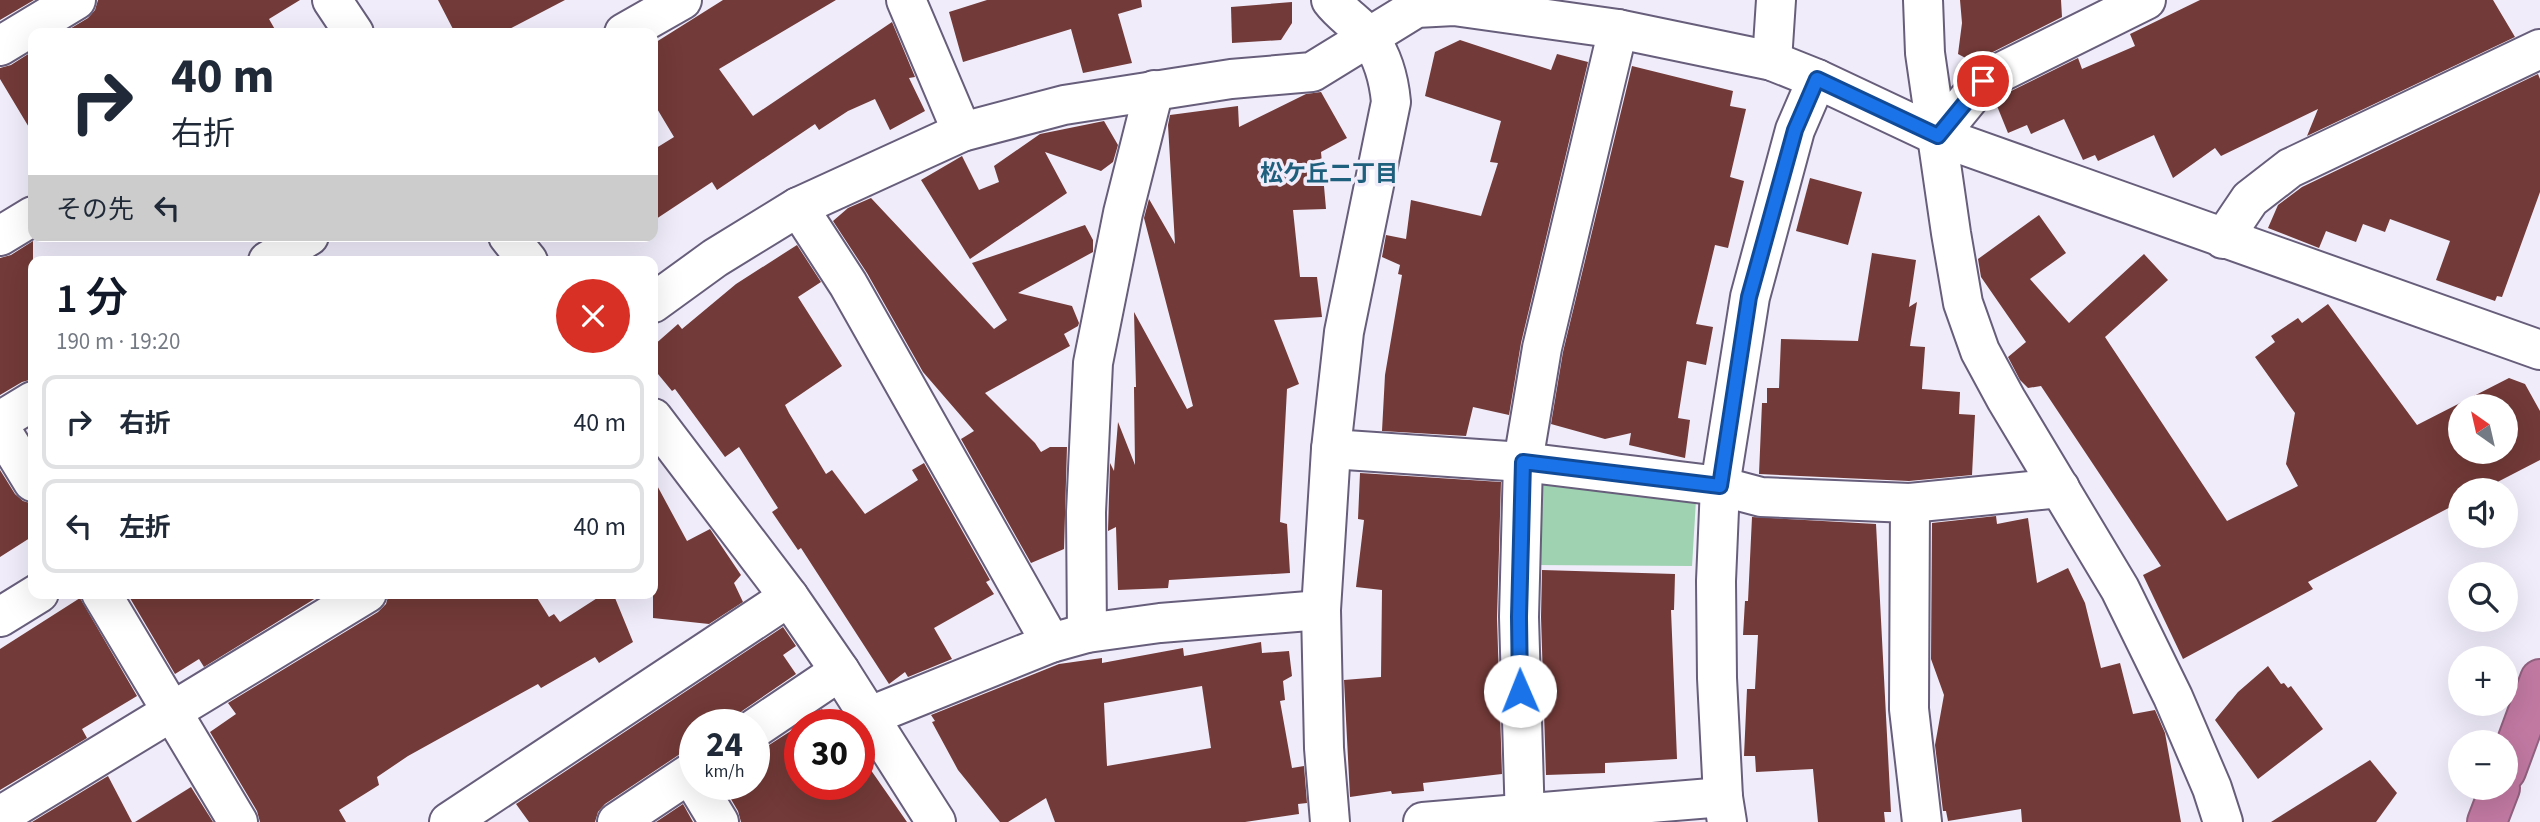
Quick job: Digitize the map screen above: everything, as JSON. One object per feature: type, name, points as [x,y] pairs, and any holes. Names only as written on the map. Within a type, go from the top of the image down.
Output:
[{"type":"highway","points":[[2518,739],[2540,679]]},
{"type":"highway","points":[[2487,822],[2495,800]]},
{"type":"street","points":[[30,28],[76,0]]},
{"type":"street","points":[[633,28],[682,0]]},
{"type":"street","points":[[906,0],[962,132]]},
{"type":"street","points":[[1329,822],[1324,748],[1321,610],[1331,449],[1344,332],[1391,102],[1388,72],[1370,38],[1342,14],[1331,0]]},
{"type":"street","points":[[1772,61],[1776,0]]},
{"type":"street","points":[[1923,0],[1925,52],[1963,303],[1980,351],[2120,589],[2173,697],[2212,788],[2223,822]]},
{"type":"street","points":[[1938,136],[1983,81],[2146,0]]},
{"type":"street","points":[[658,299],[715,258],[798,207],[962,132],[1063,105],[1231,79],[1312,72],[1416,8],[1454,6],[1618,29],[1772,61],[1817,79],[1938,136],[2223,239],[2537,341]]},
{"type":"street","points":[[0,46],[28,29]]},
{"type":"street","points":[[1524,818],[1519,617],[1523,462],[1542,348],[1618,29]]},
{"type":"street","points":[[2223,239],[2250,199],[2290,168],[2540,49]]},
{"type":"street","points":[[1423,822],[1725,810],[1716,581],[1720,486],[1749,297],[1795,130],[1817,79]]},
{"type":"street","points":[[1087,634],[1086,512],[1093,363],[1123,213],[1154,90]]},
{"type":"street","points":[[798,207],[848,284],[1051,643]]},
{"type":"street","points":[[0,236],[28,219]]},
{"type":"street","points":[[276,256],[299,242]]},
{"type":"street","points":[[513,242],[524,256]]},
{"type":"street","points":[[0,421],[28,404]]},
{"type":"street","points":[[658,425],[789,597],[865,709]]},
{"type":"street","points":[[0,428],[28,474]]},
{"type":"street","points":[[1331,449],[1523,462],[1720,486],[1761,497],[1910,503],[2060,488]]},
{"type":"street","points":[[1910,503],[1909,709],[1922,822]]},
{"type":"street","points":[[449,822],[789,597]]},
{"type":"street","points":[[0,617],[29,599]]},
{"type":"street","points":[[104,599],[238,822]]},
{"type":"street","points":[[0,816],[357,599]]},
{"type":"street","points":[[875,714],[1051,643],[1087,634],[1160,623],[1321,610]]},
{"type":"street","points":[[770,718],[841,671]]},
{"type":"street","points":[[875,724],[936,822]]},
{"type":"street","points":[[617,822],[679,786]]},
{"type":"street","points":[[707,800],[719,822]]},
{"type":"green space","points":[[1538,480],[1696,500],[1692,566],[1532,565]]},
{"type":"building","points":[[0,0],[34,0],[0,20]]},
{"type":"building","points":[[98,0],[300,0],[269,19],[274,28],[71,28],[88,18],[95,10]]},
{"type":"building","points":[[438,0],[565,0],[512,28],[452,28]]},
{"type":"building","points":[[723,0],[836,0],[719,69],[753,116],[892,22],[915,77],[909,78],[925,111],[890,130],[875,99],[848,111],[819,130],[815,124],[717,190],[712,182],[658,218],[658,147],[674,137],[658,110],[658,41]]},
{"type":"building","points":[[987,0],[1141,0],[1142,7],[1118,14],[1132,63],[1083,73],[1071,29],[963,62],[949,12]]},
{"type":"building","points":[[1960,0],[2061,0],[2062,17],[1973,62],[1958,54],[1962,23]]},
{"type":"building","points":[[2200,0],[2493,0],[2515,37],[2307,136],[2318,109],[2221,156],[2215,148],[2173,178],[2154,135],[2098,161],[2095,155],[2083,160],[2064,119],[2031,134],[2027,125],[2008,133],[1995,101],[1997,98],[2078,58],[2082,69],[2135,46],[2130,34]]},
{"type":"building","points":[[1292,2],[1292,23],[1281,40],[1232,43],[1231,7]]},
{"type":"building","points":[[1460,40],[1551,70],[1557,54],[1588,62],[1521,343],[1509,415],[1473,407],[1466,436],[1382,431],[1385,375],[1402,275],[1398,274],[1400,265],[1382,257],[1386,235],[1406,239],[1411,200],[1481,216],[1498,163],[1490,162],[1501,121],[1425,96],[1435,52]]},
{"type":"building","points":[[28,54],[28,126],[0,79],[0,68],[11,65]]},
{"type":"building","points":[[1632,66],[1733,91],[1730,106],[1746,109],[1730,177],[1744,181],[1728,248],[1715,245],[1696,324],[1713,327],[1706,365],[1687,361],[1678,418],[1690,420],[1685,458],[1629,445],[1631,433],[1605,439],[1551,424],[1563,352]]},
{"type":"building","points":[[2538,74],[2540,192],[2502,297],[2497,296],[2495,301],[2436,280],[2450,241],[2390,219],[2385,232],[2363,224],[2356,242],[2326,231],[2319,248],[2268,228],[2278,205],[2302,187]]},
{"type":"building","points":[[1321,92],[1347,138],[1321,152],[1326,209],[1293,210],[1300,277],[1317,277],[1322,317],[1274,320],[1299,384],[1287,389],[1280,522],[1287,524],[1290,573],[1169,580],[1168,588],[1118,590],[1116,527],[1108,531],[1110,463],[1114,471],[1118,422],[1135,465],[1134,312],[1187,409],[1193,406],[1144,218],[1149,199],[1175,244],[1168,125],[1170,115],[1238,106],[1239,127],[1306,94]]},
{"type":"building","points":[[1104,121],[1118,145],[1113,162],[1101,171],[1045,152],[1067,193],[970,259],[921,180],[962,156],[979,190],[999,182],[994,166],[1040,134]]},
{"type":"building","points":[[1810,178],[1862,192],[1848,245],[1796,231]]},
{"type":"building","points":[[871,198],[994,329],[1007,320],[972,263],[1085,225],[1093,240],[1093,252],[1018,293],[1072,306],[1079,323],[1064,334],[1070,346],[985,393],[1041,452],[1050,447],[1067,447],[1064,549],[1031,563],[961,439],[974,431],[923,372],[867,273],[833,221],[848,208]]},
{"type":"building","points":[[2039,215],[2066,253],[2030,279],[2069,323],[2144,254],[2168,280],[2105,337],[2227,521],[2298,486],[2286,464],[2295,413],[2255,357],[2275,342],[2271,336],[2298,318],[2302,323],[2328,304],[2417,425],[2448,409],[2448,464],[2518,464],[2518,394],[2478,394],[2509,378],[2525,384],[2540,411],[2540,460],[2505,478],[2448,478],[2448,508],[2308,582],[2313,589],[2183,659],[2143,575],[2161,566],[2041,386],[2028,388],[2020,380],[2008,357],[2026,342],[1981,277],[1978,259]]},
{"type":"building","points":[[33,242],[33,256],[28,256],[28,380],[0,395],[0,258]]},
{"type":"building","points":[[797,245],[821,282],[798,297],[842,366],[785,405],[826,474],[832,470],[865,514],[918,480],[912,470],[924,463],[990,580],[986,582],[994,594],[934,628],[952,659],[908,677],[905,672],[889,684],[801,548],[798,550],[772,512],[778,508],[739,447],[725,457],[675,389],[672,391],[658,374],[658,342],[678,324],[682,329],[736,284]]},
{"type":"building","points":[[1872,253],[1916,260],[1909,307],[1917,302],[1910,346],[1925,347],[1922,389],[1960,392],[1959,414],[1975,415],[1972,475],[1909,481],[1759,474],[1762,403],[1767,403],[1767,388],[1779,388],[1781,339],[1858,341]]},
{"type":"building","points":[[0,470],[15,494],[28,502],[28,539],[0,557]]},
{"type":"building","points":[[1360,473],[1501,482],[1497,618],[1502,774],[1423,783],[1424,791],[1392,794],[1391,791],[1350,797],[1344,680],[1381,677],[1382,590],[1356,587],[1364,520],[1358,519]]},
{"type":"building","points":[[658,487],[687,541],[710,529],[741,575],[734,583],[743,602],[709,624],[653,618],[653,599],[658,599]]},
{"type":"building","points":[[1996,516],[1997,524],[2028,518],[2037,583],[2068,568],[2085,603],[2101,668],[2120,663],[2133,714],[2155,710],[2165,733],[2181,822],[2022,822],[2021,809],[1948,821],[1946,811],[1943,811],[1935,745],[1944,695],[1931,659],[1932,523]]},
{"type":"building","points":[[1752,517],[1876,524],[1891,812],[1884,812],[1885,822],[1818,822],[1813,769],[1756,772],[1755,756],[1744,756],[1747,689],[1755,689],[1758,635],[1743,635],[1745,601],[1748,601]]},
{"type":"building","points":[[1542,570],[1675,574],[1674,610],[1671,610],[1677,759],[1605,763],[1605,773],[1546,775]]},
{"type":"building","points":[[81,599],[137,696],[82,729],[87,738],[0,790],[0,649]]},
{"type":"building","points":[[131,599],[314,599],[204,667],[199,659],[175,674]]},
{"type":"building","points":[[387,599],[538,599],[549,617],[554,614],[560,622],[596,599],[615,599],[633,642],[599,663],[595,657],[541,688],[538,684],[408,756],[377,777],[379,785],[339,810],[346,822],[260,822],[257,811],[210,732],[236,714],[228,703],[378,612]]},
{"type":"building","points":[[783,627],[796,646],[783,655],[796,674],[745,709],[679,709],[679,755],[605,804],[598,812],[595,822],[529,822],[516,804]]},
{"type":"building","points":[[1261,642],[1262,653],[1289,651],[1292,676],[1283,681],[1285,700],[1280,701],[1292,768],[1304,766],[1307,803],[1298,804],[1299,814],[1245,822],[1055,822],[1046,798],[1008,822],[1000,822],[958,770],[932,722],[935,721],[931,715],[1059,664],[1102,658],[1102,663],[1183,648],[1184,656]],"holes":[[[1202,686],[1211,748],[1107,766],[1104,703]]]},
{"type":"building","points":[[2268,666],[2281,684],[2284,683],[2288,688],[2291,686],[2323,729],[2258,779],[2215,720],[2238,692]]},
{"type":"building","points":[[784,735],[784,800],[875,800],[875,776],[907,822],[741,822],[731,800],[770,800],[770,744]]},
{"type":"building","points":[[2370,760],[2397,793],[2376,822],[2271,822]]},
{"type":"building","points":[[108,776],[132,822],[32,822]]},
{"type":"building","points":[[191,787],[213,822],[135,822]]},
{"type":"building","points":[[683,804],[693,822],[656,822]]},
{"type":"district","name":"松ケ丘二丁目","points":[[1329,173]]},
{"type":"route","points":[[1520,691],[1523,462],[1720,486],[1749,297],[1795,130],[1817,79],[1938,136],[1983,81]]}]
